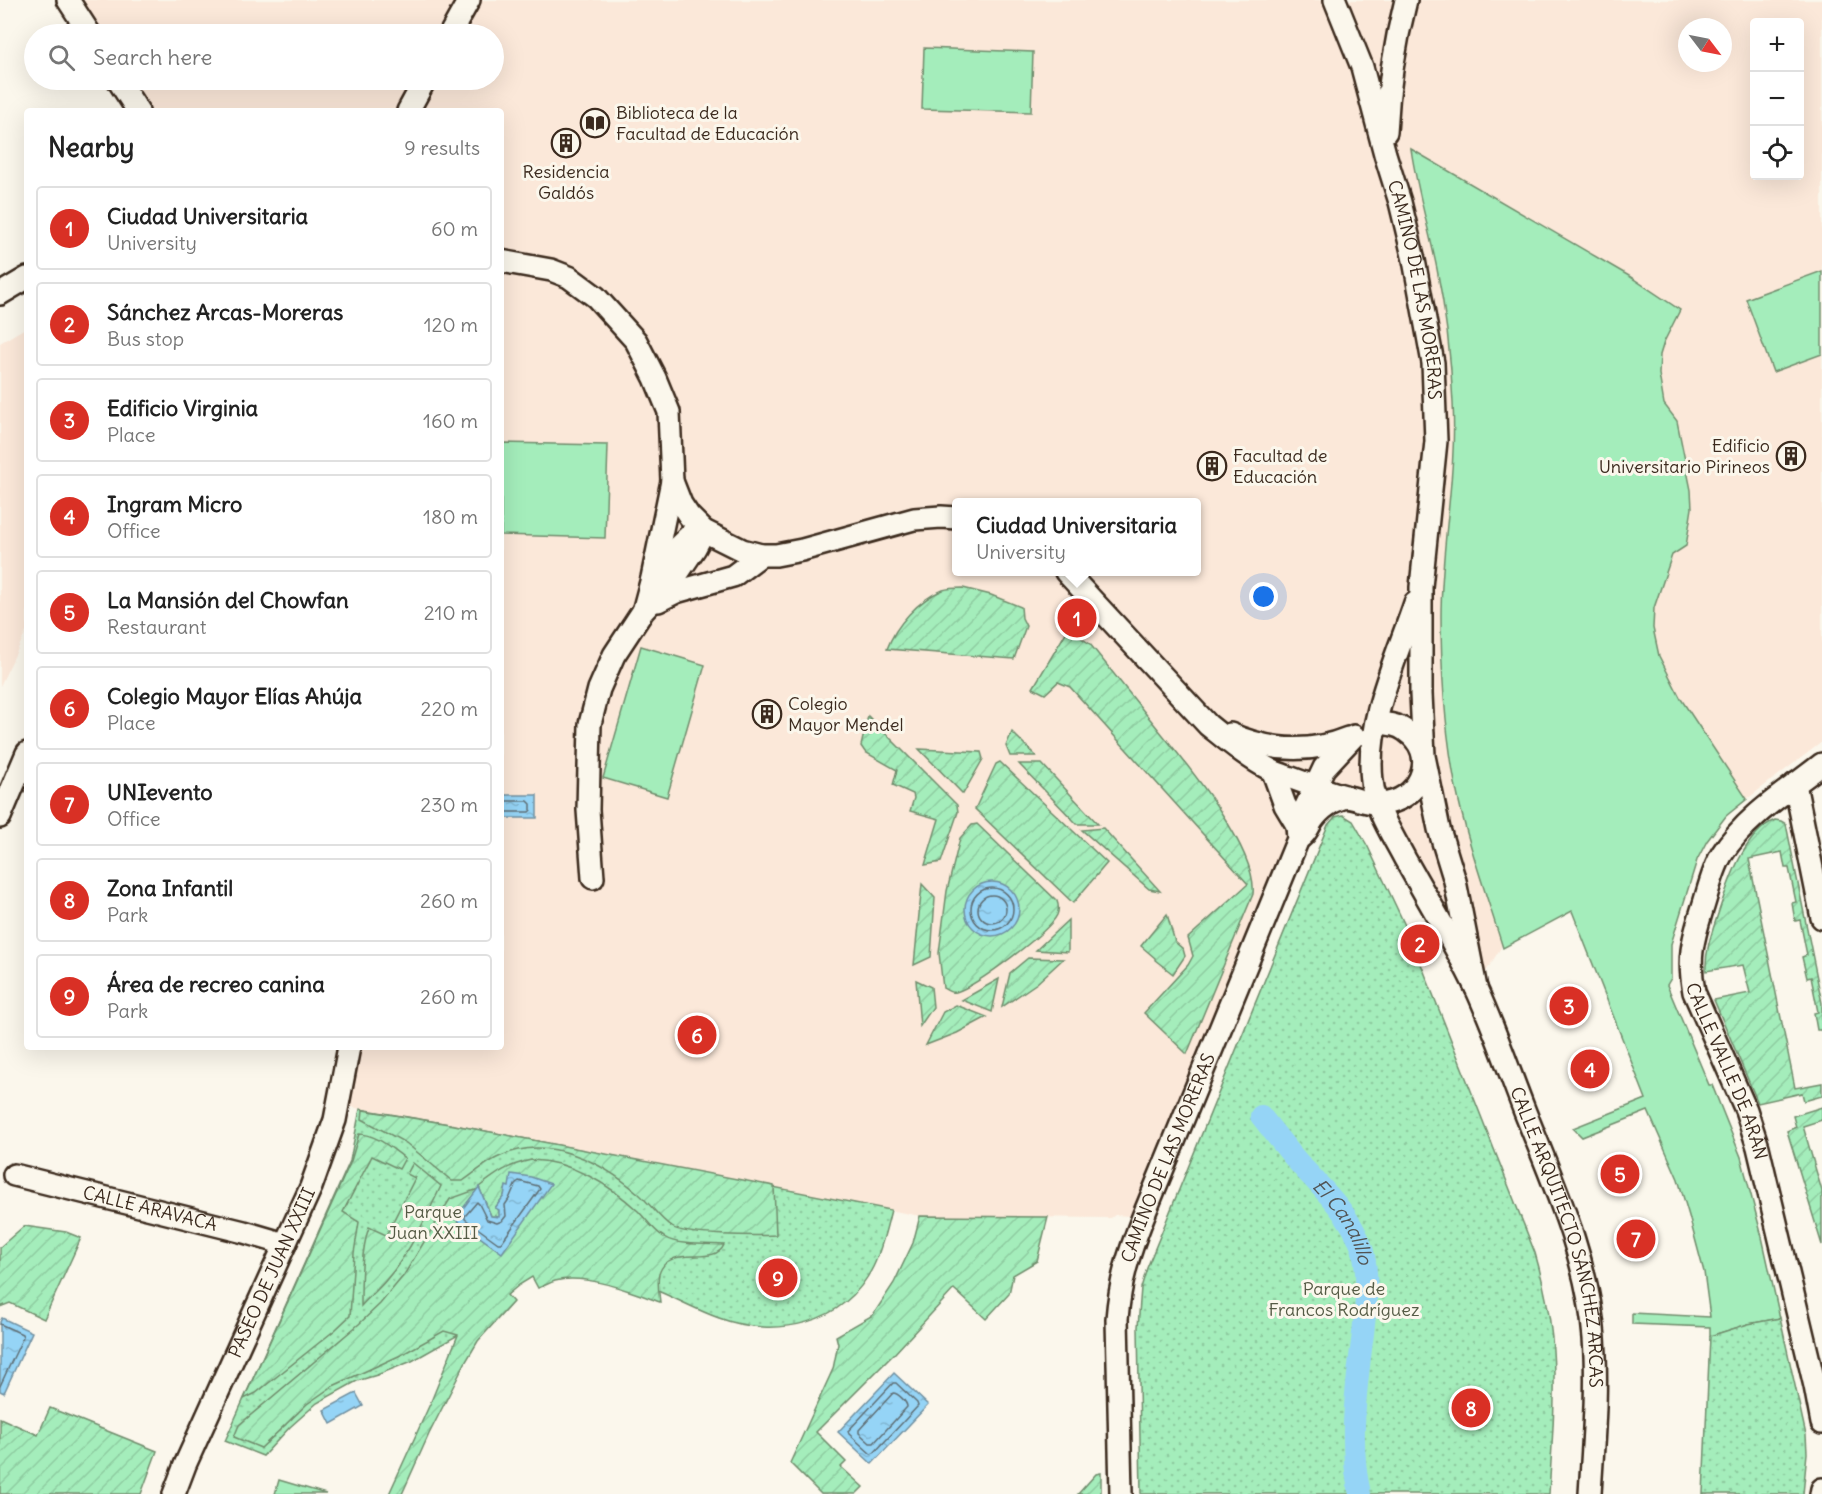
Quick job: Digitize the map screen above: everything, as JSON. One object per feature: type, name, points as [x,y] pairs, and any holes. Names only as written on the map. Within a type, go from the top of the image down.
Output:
[{"type":"street","points":[[68,0],[84,24]]},
{"type":"street","points":[[456,24],[469,0]]},
{"type":"street","name":"CAMINO DE LAS MORERAS","points":[[1335,0],[1362,67],[1385,154],[1398,192],[1414,260],[1433,363],[1436,441],[1420,587],[1424,756]]},
{"type":"street","points":[[1385,154],[1388,101],[1406,0]]},
{"type":"street","points":[[124,90],[136,108]]},
{"type":"street","points":[[410,108],[420,90]]},
{"type":"street","points":[[504,261],[551,270],[568,277],[596,297],[636,341],[669,412],[672,481],[652,578],[642,611]]},
{"type":"street","points":[[0,294],[24,280]]},
{"type":"street","points":[[672,481],[681,504],[701,529],[742,550],[761,555],[776,555],[802,550],[914,519],[952,519]]},
{"type":"street","points":[[652,578],[665,559],[701,529]]},
{"type":"street","points":[[593,878],[588,810],[590,724],[599,689],[614,656],[642,611],[676,576],[695,548],[701,529]]},
{"type":"street","points":[[642,611],[676,592],[733,576],[761,555]]},
{"type":"street","points":[[1070,576],[1208,725],[1232,745],[1273,772],[1314,788],[1377,804],[1390,803],[1401,798],[1411,791],[1421,775],[1424,756],[1418,742],[1395,725],[1376,723],[1354,736],[1316,748],[1287,748],[1250,742],[1208,725]]},
{"type":"street","name":"CAMINO DE LAS MORERAS","points":[[1377,804],[1372,780],[1372,745],[1376,723],[1386,686],[1420,587]]},
{"type":"street","name":"CAMINO DE LAS MORERAS","points":[[1121,1494],[1117,1319],[1124,1271],[1314,788],[1324,768],[1354,736]]},
{"type":"street","name":"CALLE ARQUITECTO SÁNCHEZ ARCAS","points":[[1424,756],[1439,829],[1455,881],[1476,988]]},
{"type":"street","points":[[0,817],[24,760]]},
{"type":"street","name":"CALLE VALLE DE ARÁN","points":[[1822,764],[1745,825],[1721,855],[1693,939],[1690,971],[1694,992],[1746,1110],[1758,1147],[1822,1423]]},
{"type":"street","points":[[1273,772],[1298,832]]},
{"type":"street","points":[[1796,784],[1822,918]]},
{"type":"street","name":"CAMINO DE LAS MORERAS","points":[[1298,832],[1307,832],[1312,821],[1324,808],[1339,798],[1348,797]]},
{"type":"street","name":"CALLE ARQUITECTO SÁNCHEZ ARCAS","points":[[1377,804],[1476,988],[1568,1218],[1588,1294],[1594,1336],[1596,1397],[1590,1494]]},
{"type":"street","name":"PASEO DE JUAN XXIII","points":[[174,1494],[311,1187],[335,1120],[348,1050]]},
{"type":"street","name":"CALLE ARAVACA","points":[[14,1175],[285,1244]]},
{"type":"street","points":[[1821,1494],[1822,1489]]},
{"type":"shaded area","points":[[68,0],[1822,0],[1822,742],[1747,799],[1508,936],[1476,988],[1377,804],[1348,797],[1312,821],[1143,1217],[1115,1215],[1111,1218],[920,1216],[338,1103],[348,1050],[504,1050],[504,108],[136,108],[124,90],[504,90],[504,24],[84,24]]},
{"type":"shaded area","points":[[24,329],[24,636],[0,686],[0,343]]},
{"type":"green space","points":[[924,48],[1033,52],[1031,112],[922,109]]},
{"type":"green space","points":[[1411,149],[1629,276],[1680,310],[1664,342],[1660,355],[1659,374],[1664,404],[1677,421],[1691,490],[1692,508],[1686,546],[1672,555],[1654,608],[1653,628],[1659,656],[1681,699],[1747,799],[1726,816],[1707,841],[1697,860],[1671,944],[1671,978],[1667,985],[1709,1085],[1712,1085],[1741,1157],[1780,1318],[1749,1324],[1710,1336],[1710,1327],[1632,1324],[1632,1313],[1710,1317],[1704,1272],[1678,1179],[1648,1111],[1582,1137],[1573,1128],[1646,1099],[1572,911],[1503,948],[1477,866],[1455,783],[1443,679],[1441,637],[1443,563],[1454,430],[1449,352],[1440,286]]},
{"type":"green space","points":[[1822,271],[1822,354],[1773,372],[1746,299]]},
{"type":"green space","points":[[504,443],[608,445],[605,538],[504,535]]},
{"type":"green space","points":[[963,588],[991,595],[1021,607],[1022,618],[1026,626],[1014,659],[887,649],[902,622],[925,600],[943,590]]},
{"type":"green space","points":[[1068,629],[1090,644],[1197,778],[1231,828],[1251,875],[1253,894],[1187,1054],[1144,1013],[1188,965],[1193,956],[1188,938],[1248,884],[1070,687],[1058,682],[1045,694],[1033,688]]},
{"type":"green space","points":[[641,646],[705,665],[667,797],[603,778]]},
{"type":"green space","points":[[868,716],[957,805],[958,812],[941,862],[925,865],[939,819],[910,811],[913,794],[893,785],[897,770],[865,752],[861,746]]},
{"type":"green space","points":[[1012,732],[1036,756],[1010,756],[1006,746]]},
{"type":"green space","points":[[919,749],[981,752],[983,759],[963,794]]},
{"type":"green space","points":[[1000,762],[1107,863],[1073,903],[975,809],[996,764]]},
{"type":"green space","points":[[1019,764],[1042,764],[1098,824],[1077,824]]},
{"type":"green space","name":"Parque de Francos Rodríguez","points":[[1343,815],[1353,821],[1368,847],[1410,936],[1535,1253],[1552,1338],[1554,1416],[1549,1494],[1141,1494],[1138,1327],[1141,1288],[1147,1268],[1328,825],[1335,817]]},
{"type":"green space","points":[[1775,820],[1786,824],[1822,1003],[1822,1032],[1817,1030],[1814,1013],[1818,1012],[1811,977],[1807,978],[1802,957],[1807,955],[1800,920],[1795,921],[1792,903],[1796,902],[1789,868],[1785,868],[1782,852],[1749,859],[1795,1088],[1822,1083],[1822,1096],[1804,1101],[1802,1093],[1758,1103],[1714,1000],[1750,993],[1743,965],[1706,971],[1706,964],[1707,950],[1713,930],[1738,862],[1754,836]]},
{"type":"green space","points":[[977,824],[1057,901],[1058,910],[1051,923],[1011,958],[966,988],[953,992],[943,988],[939,953],[947,891],[960,838],[972,825]]},
{"type":"green space","points":[[1103,828],[1160,891],[1149,889],[1082,830]]},
{"type":"green space","points":[[922,884],[935,898],[931,957],[914,965]]},
{"type":"green space","points":[[1167,914],[1175,942],[1183,949],[1185,956],[1173,974],[1141,946]]},
{"type":"green space","points":[[1068,920],[1068,952],[1036,950]]},
{"type":"green space","points":[[1028,958],[1063,959],[1037,983],[1002,1007],[1010,973]]},
{"type":"green space","points":[[999,979],[992,1012],[962,1000]]},
{"type":"green space","points":[[916,980],[931,987],[933,1007],[920,1026]]},
{"type":"green space","points":[[956,1005],[987,1017],[957,1033],[926,1045],[943,1012]]},
{"type":"green space","points":[[1822,1107],[1822,1120],[1803,1126],[1822,1191],[1822,1245],[1787,1131],[1796,1127],[1793,1116]]},
{"type":"green space","name":"Parque Juan XXIII","points":[[360,1109],[449,1124],[891,1210],[884,1239],[873,1267],[860,1287],[845,1302],[827,1314],[806,1322],[763,1327],[719,1318],[642,1284],[529,1275],[469,1329],[412,1361],[357,1381],[317,1403],[263,1456],[225,1441],[350,1161]]},
{"type":"green space","points":[[363,1110],[449,1124],[774,1186],[776,1235],[722,1235],[679,1230],[668,1224],[639,1194],[609,1171],[592,1162],[556,1150],[538,1148],[519,1150],[496,1158],[463,1181],[452,1181],[406,1143],[362,1119]]},
{"type":"green space","points":[[359,1134],[378,1139],[405,1158],[399,1169],[372,1156],[343,1212],[359,1222],[354,1253],[350,1316],[256,1393],[244,1399],[351,1161]]},
{"type":"green space","points":[[531,1160],[546,1161],[575,1169],[602,1183],[627,1201],[657,1232],[670,1240],[724,1245],[719,1252],[711,1255],[681,1257],[672,1259],[664,1265],[658,1277],[660,1302],[594,1281],[567,1279],[538,1288],[532,1277],[519,1285],[507,1295],[513,1302],[478,1341],[465,1363],[402,1494],[389,1494],[458,1335],[444,1331],[401,1355],[333,1386],[307,1404],[261,1448],[234,1437],[239,1425],[380,1304],[404,1275],[450,1199],[478,1189],[455,1219],[501,1252],[509,1187],[506,1187],[504,1196],[495,1208],[499,1210],[500,1217],[491,1216],[479,1187],[503,1170]]},
{"type":"green space","points":[[413,1163],[441,1186],[403,1258],[384,1283],[361,1306],[363,1256],[369,1227],[386,1235],[415,1178],[407,1174]]},
{"type":"green space","points":[[920,1216],[1048,1217],[1037,1261],[1013,1275],[1009,1294],[986,1319],[954,1289],[895,1353],[816,1432],[846,1462],[841,1467],[863,1487],[856,1494],[821,1494],[790,1463],[833,1369],[838,1344],[836,1336],[873,1315],[894,1283],[913,1243]]},
{"type":"green space","points":[[24,1226],[66,1232],[81,1238],[44,1319],[10,1303],[0,1307],[0,1247]]},
{"type":"green space","points":[[1780,1318],[1806,1435],[1807,1453],[1803,1494],[1703,1494],[1710,1336],[1748,1324]]},
{"type":"green space","points":[[50,1408],[157,1451],[141,1494],[0,1494],[0,1418],[38,1435]]},
{"type":"green space","points":[[1101,1473],[1101,1494],[1078,1494],[1096,1474]]},
{"type":"green space","points":[[279,1480],[326,1494],[275,1494]]},
{"type":"water","points":[[504,795],[537,795],[537,818],[504,818]]},
{"type":"water","points":[[987,882],[997,882],[1007,886],[1015,894],[1019,909],[1015,924],[1007,932],[997,936],[987,936],[977,932],[969,924],[965,914],[965,904],[969,894],[977,886]]},
{"type":"water","points":[[511,1174],[531,1177],[551,1184],[502,1253],[455,1219],[479,1187],[491,1216],[499,1217],[499,1210],[495,1208],[504,1196],[506,1186],[509,1187]]},
{"type":"water","points":[[2,1318],[32,1332],[4,1393],[0,1391],[0,1322]]},
{"type":"water","points":[[894,1373],[928,1405],[872,1464],[838,1432]]},
{"type":"water","points":[[356,1393],[363,1406],[331,1424],[324,1410]]},
{"type":"waterway","name":"El Canalillo","points":[[1261,1116],[1349,1221],[1364,1256],[1366,1296],[1354,1422],[1355,1458],[1360,1494]]},
{"type":"place","name":"Biblioteca de la Facultad de Educación","points":[[595,123]]},
{"type":"place","name":"Residencia Galdós","points":[[566,143]]},
{"type":"place","name":"Edificio Universitario Pirineos","points":[[1791,456]]},
{"type":"place","name":"Facultad de Educación","points":[[1212,466]]},
{"type":"place","name":"Ciudad Universitaria","points":[[1077,618]]},
{"type":"place","name":"Colegio Mayor Mendel","points":[[767,714]]},
{"type":"place","name":"Sánchez Arcas-Moreras","points":[[1420,944]]},
{"type":"place","name":"Edificio Virginia","points":[[1569,1006]]},
{"type":"place","name":"Colegio Mayor Elías Ahúja","points":[[697,1035]]},
{"type":"place","name":"Ingram Micro","points":[[1590,1069]]},
{"type":"place","name":"La Mansión del Chowfan","points":[[1620,1174]]},
{"type":"place","name":"UNIevento","points":[[1636,1239]]},
{"type":"place","name":"Área de recreo canina","points":[[778,1278]]},
{"type":"place","name":"Zona Infantil","points":[[1471,1408]]}]
